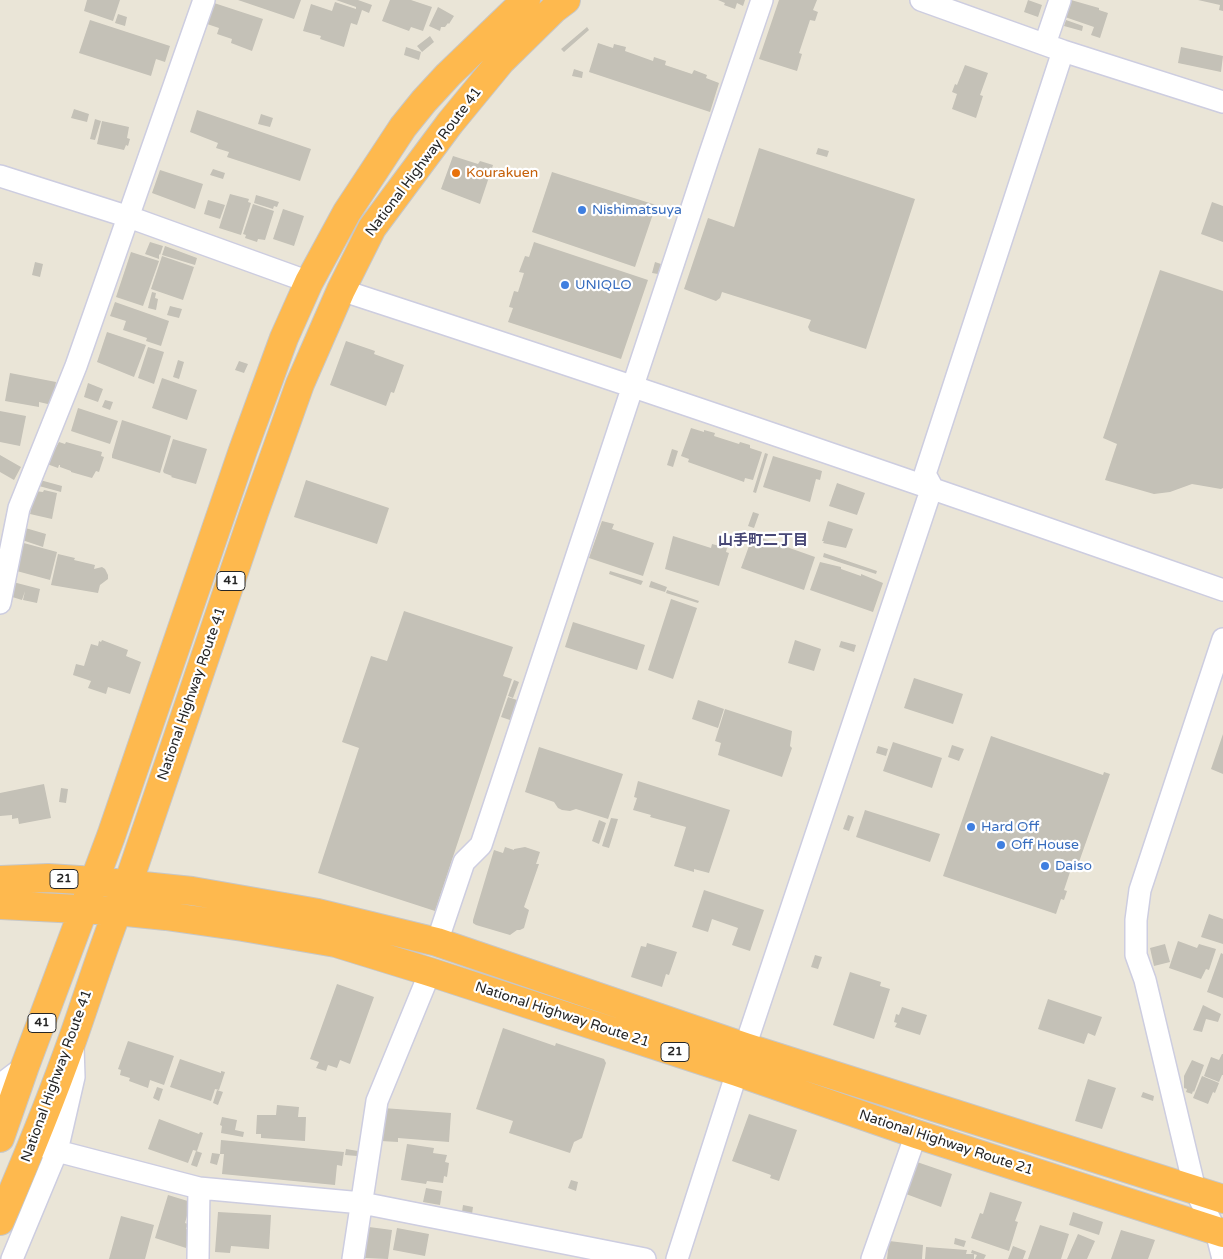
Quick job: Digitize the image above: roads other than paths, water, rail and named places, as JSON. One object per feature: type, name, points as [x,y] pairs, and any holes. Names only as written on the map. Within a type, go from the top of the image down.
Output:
[{"type":"highway","points":[[472,51],[487,18],[504,0]]},
{"type":"highway","name":"41","points":[[0,1138],[25,1066],[96,881],[284,338],[309,282],[347,212],[403,126],[472,51],[526,0]]},
{"type":"highway","name":"National Highway Route 41","points":[[0,1221],[44,1150],[73,1038],[116,911],[128,884],[257,504],[300,384],[341,290],[372,228],[435,142],[502,61],[554,9],[566,0]]},
{"type":"highway","name":"National Highway Route 21","points":[[0,880],[48,878],[192,891],[318,913],[437,942],[741,1059],[916,1134],[1220,1232]]},
{"type":"highway","name":"National Highway Route 21","points":[[0,905],[116,911],[166,916],[336,943],[430,972],[741,1059],[1223,1199]]},
{"type":"street","points":[[0,603],[19,508],[76,366],[204,0]]},
{"type":"street","points":[[437,942],[464,862],[480,845],[762,0]]},
{"type":"street","points":[[921,0],[956,6],[1054,48],[1223,102]]},
{"type":"street","points":[[677,1259],[741,1059],[932,487],[925,474],[1054,48],[1060,0]]},
{"type":"street","points":[[0,176],[129,217],[309,282]]},
{"type":"street","points":[[341,290],[932,487],[1223,590]]},
{"type":"street","points":[[1223,639],[1140,890],[1136,920],[1136,956],[1145,980],[1195,1190],[1220,1232],[1223,1259]]},
{"type":"street","points":[[353,1259],[377,1100],[430,972]]},
{"type":"street","points":[[0,1085],[25,1066]]},
{"type":"street","points":[[872,1259],[916,1134]]},
{"type":"street","points":[[12,1259],[44,1150],[199,1188],[362,1203],[645,1259]]},
{"type":"street","points":[[198,1259],[199,1188]]},
{"type":"place","name":"Kourakuen","points":[[456,173]]},
{"type":"place","name":"Nishimatsuya","points":[[582,210]]},
{"type":"place","name":"UNIQLO","points":[[565,285]]},
{"type":"place","name":"Hard Off","points":[[971,827]]},
{"type":"place","name":"Off House","points":[[1001,845]]},
{"type":"place","name":"Daiso","points":[[1045,866]]},
{"type":"district","name":"山手町二丁目","points":[[763,541]]}]
